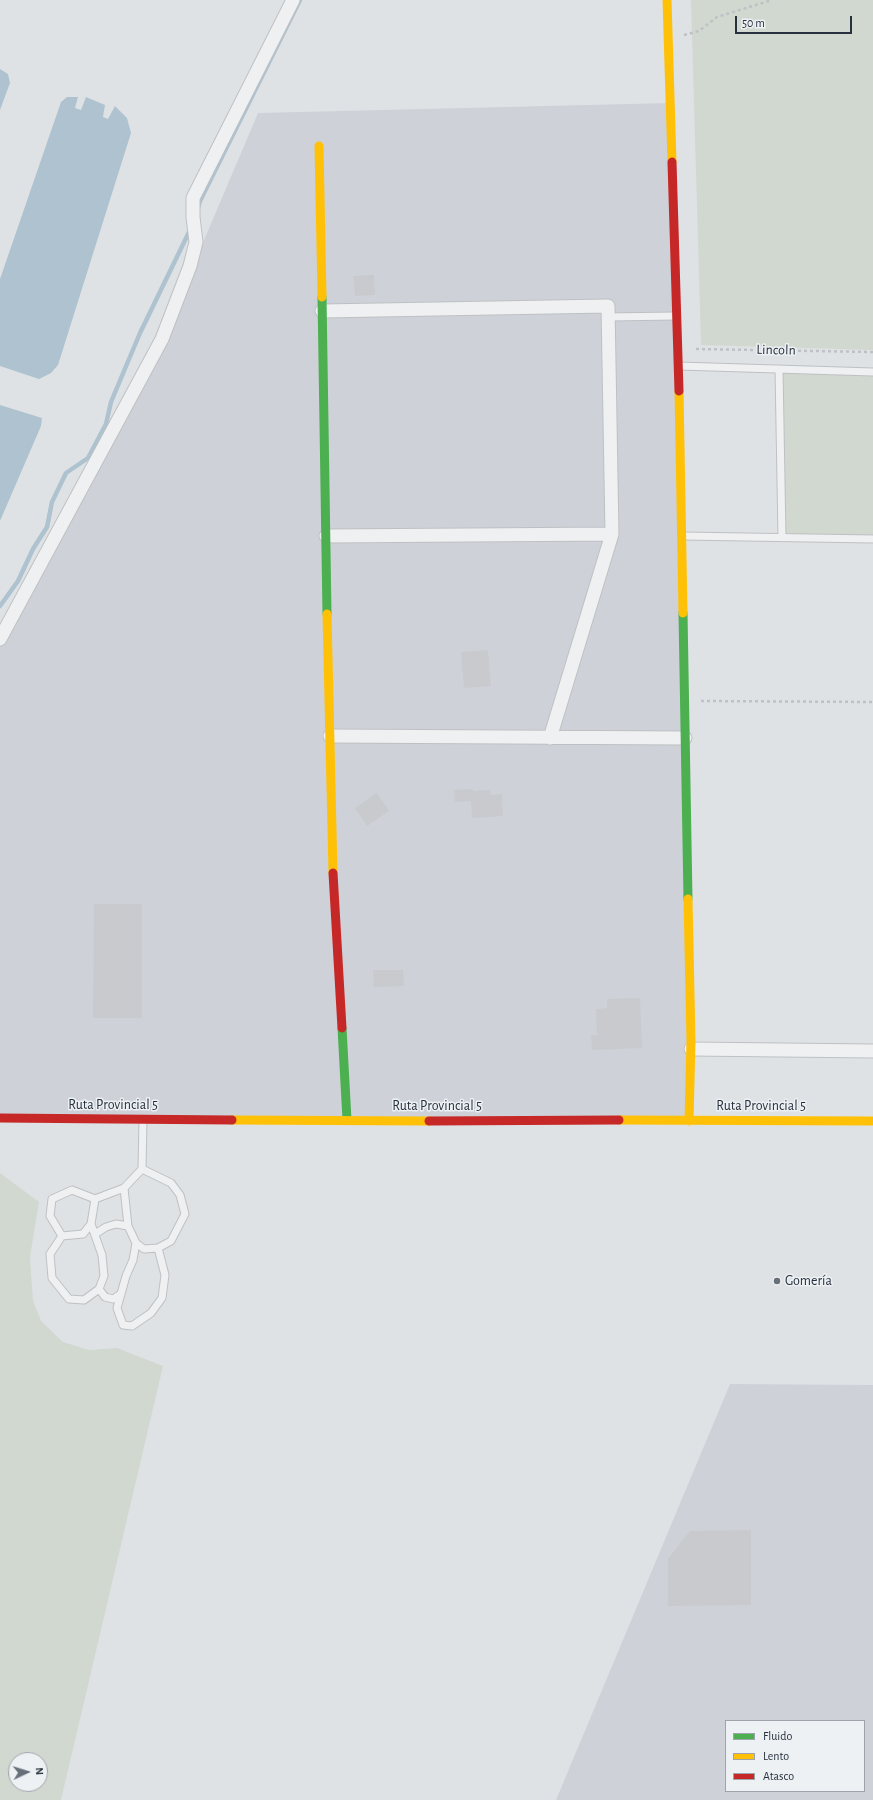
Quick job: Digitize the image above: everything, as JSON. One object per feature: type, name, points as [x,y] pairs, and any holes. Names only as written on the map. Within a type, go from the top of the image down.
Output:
[{"type":"street","points":[[0,639],[162,339],[190,266],[196,242],[193,217],[193,198],[293,0]]},
{"type":"street","points":[[667,0],[679,366],[691,1049],[689,1121]]},
{"type":"street","points":[[319,146],[332,863],[339,991],[342,1120]]},
{"type":"street","points":[[322,311],[608,306],[612,534],[550,738]]},
{"type":"street","points":[[326,536],[612,534]]},
{"type":"street","points":[[330,736],[685,738]]},
{"type":"street","points":[[691,1049],[873,1051]]},
{"type":"street","name":"Ruta Provincial 5","points":[[0,1118],[873,1121]]},
{"type":"lane","points":[[608,317],[677,316]]},
{"type":"lane","points":[[679,366],[873,372]]},
{"type":"lane","points":[[779,369],[782,538]]},
{"type":"lane","points":[[682,536],[873,539]]},
{"type":"lane","points":[[62,1236],[50,1216],[52,1199],[72,1190],[95,1199],[124,1188],[142,1169],[143,1119]]},
{"type":"lane","points":[[124,1188],[128,1226],[136,1243],[144,1249],[158,1248],[171,1241],[185,1214],[180,1195],[171,1183],[142,1169]]},
{"type":"lane","points":[[62,1236],[83,1234],[91,1224],[95,1199]]},
{"type":"lane","points":[[62,1236],[50,1254],[52,1278],[69,1299],[84,1300],[99,1289],[104,1276],[102,1255],[91,1224]]},
{"type":"lane","points":[[95,1234],[106,1227],[116,1224],[128,1226]]},
{"type":"lane","points":[[136,1243],[133,1260],[126,1276],[117,1308],[123,1325],[132,1326],[151,1313],[162,1298],[166,1275],[158,1248]]},
{"type":"lane","points":[[99,1289],[105,1297],[113,1299],[121,1294]]},
{"type":"path","points":[[668,40],[699,31],[717,17],[772,0]]},
{"type":"path","name":"Lincoln","points":[[678,349],[873,352]]},
{"type":"path","points":[[684,701],[873,702]]},
{"type":"shaded area","points":[[691,0],[873,0],[873,350],[701,345]]},
{"type":"shaded area","points":[[670,103],[689,1121],[0,1117],[0,639],[162,339],[258,113]]},
{"type":"shaded area","points":[[779,369],[873,372],[873,539],[782,538]]},
{"type":"shaded area","points":[[0,1173],[39,1202],[30,1257],[33,1301],[41,1321],[63,1342],[89,1350],[117,1348],[163,1366],[61,1800],[0,1800]]},
{"type":"shaded area","points":[[730,1384],[873,1385],[873,1800],[556,1800]]},
{"type":"water","points":[[0,69],[8,74],[10,83],[0,110]]},
{"type":"water","points":[[67,97],[78,97],[75,108],[81,110],[86,97],[105,105],[103,117],[108,119],[115,106],[127,118],[131,133],[58,365],[51,373],[39,379],[0,366],[0,279],[61,102]]},
{"type":"water","points":[[0,405],[42,418],[41,426],[0,521]]},
{"type":"building","points":[[374,275],[375,295],[355,296],[353,276]]},
{"type":"building","points":[[488,650],[491,686],[464,688],[461,652]]},
{"type":"building","points":[[473,789],[473,791],[490,790],[491,795],[502,794],[503,816],[472,818],[471,801],[455,802],[454,790]]},
{"type":"building","points":[[377,793],[389,811],[367,826],[355,808]]},
{"type":"building","points":[[94,904],[142,904],[142,1018],[93,1018]]},
{"type":"building","points":[[373,970],[403,970],[404,986],[374,987]]},
{"type":"building","points":[[640,998],[642,1048],[592,1050],[591,1035],[597,1035],[596,1009],[607,1008],[607,999]]},
{"type":"building","points":[[751,1530],[751,1605],[668,1606],[668,1559],[690,1531]]},
{"type":"waterway","points":[[198,208],[200,201],[300,0]]},
{"type":"waterway","points":[[0,606],[18,581],[33,549],[47,527],[52,502],[66,473],[88,458],[106,424],[111,402],[140,333],[190,230]]},
{"type":"traffic: fast","points":[[322,297],[327,614]]},
{"type":"traffic: fast","points":[[683,613],[688,899]]},
{"type":"traffic: fast","points":[[342,1028],[347,1120]]},
{"type":"traffic: slow","points":[[667,0],[672,162]]},
{"type":"traffic: slow","points":[[319,146],[322,297]]},
{"type":"traffic: slow","points":[[679,391],[683,613]]},
{"type":"traffic: slow","points":[[327,614],[333,873]]},
{"type":"traffic: slow","points":[[688,899],[691,1041],[689,1121]]},
{"type":"traffic: slow","points":[[232,1120],[429,1121]]},
{"type":"traffic: slow","points":[[619,1120],[873,1121]]},
{"type":"traffic: jam","points":[[672,162],[679,391]]},
{"type":"traffic: jam","points":[[333,873],[342,1028]]},
{"type":"traffic: jam","points":[[0,1118],[232,1120]]},
{"type":"traffic: jam","points":[[429,1121],[619,1120]]},
{"type":"place","name":"Gomería","points":[[777,1281]]}]
